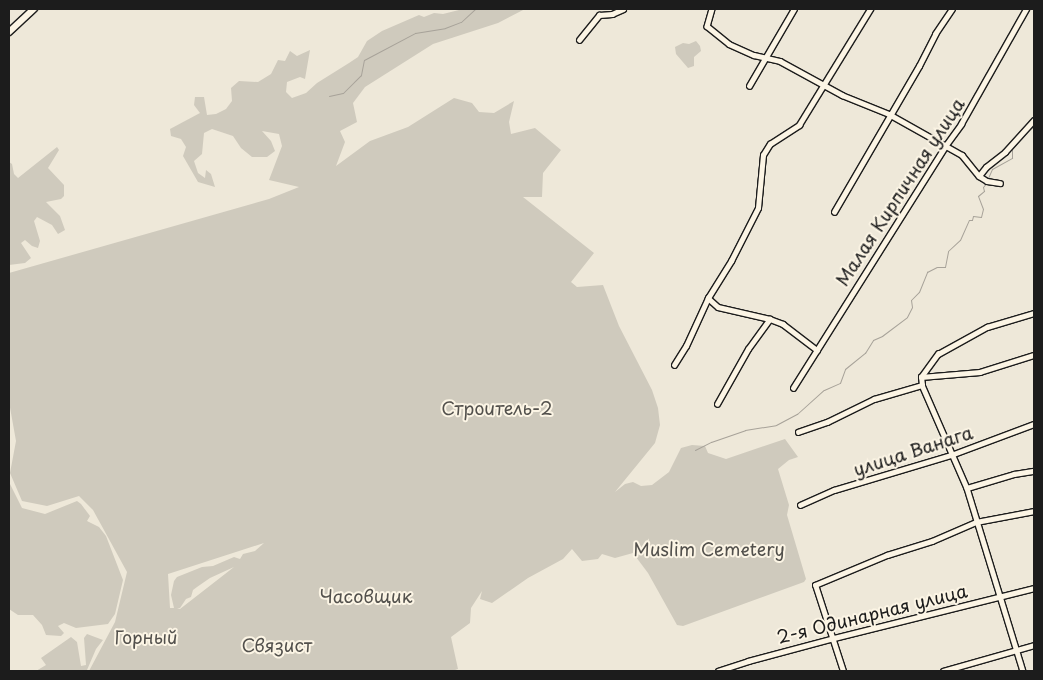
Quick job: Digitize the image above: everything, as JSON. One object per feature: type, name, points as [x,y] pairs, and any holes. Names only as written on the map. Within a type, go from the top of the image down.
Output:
[{"type":"main road","points":[[9,32],[34,9]]},
{"type":"street","points":[[579,40],[599,15],[612,14],[623,9]]},
{"type":"street","points":[[712,9],[707,26],[729,44],[766,59],[780,61],[842,95],[890,114],[962,155],[979,176],[988,182],[1000,183]]},
{"type":"street","points":[[749,86],[794,9]]},
{"type":"street","points":[[674,365],[686,346],[708,298],[731,261],[758,208],[763,155],[770,144],[799,125],[870,9]]},
{"type":"street","points":[[834,212],[919,66],[935,34],[952,9]]},
{"type":"street","name":"Малая Кирпичная улица","points":[[793,388],[961,124],[1026,9]]},
{"type":"street","points":[[979,176],[1005,152],[1034,120]]},
{"type":"street","points":[[708,298],[718,307],[770,318],[782,324],[817,350]]},
{"type":"street","points":[[1022,671],[967,488],[951,455],[922,385],[921,377],[938,354],[987,327],[1034,313]]},
{"type":"street","points":[[717,404],[748,349],[770,318]]},
{"type":"street","points":[[921,377],[980,372],[1034,355]]},
{"type":"street","points":[[798,432],[827,422],[874,399],[922,385]]},
{"type":"street","name":"улица Ванага","points":[[800,505],[834,490],[951,455],[1034,424]]},
{"type":"street","points":[[967,488],[1034,470]]},
{"type":"street","points":[[843,671],[834,638],[815,585],[887,555],[932,541],[976,522],[1034,511]]},
{"type":"street","name":"2-я Одинарная улица","points":[[718,671],[748,660],[1000,595],[1034,588]]},
{"type":"street","points":[[943,671],[1034,646]]},
{"type":"green space","name":"Строитель-2","points":[[463,9],[525,9],[498,23],[433,44],[365,87],[353,103],[357,122],[340,131],[345,142],[336,166],[370,141],[408,127],[454,98],[472,103],[479,112],[494,113],[514,101],[509,122],[511,134],[535,128],[561,150],[543,173],[542,197],[523,197],[594,253],[571,282],[577,287],[603,285],[619,326],[652,390],[658,408],[660,425],[655,443],[615,492],[625,484],[633,482],[641,486],[652,485],[669,472],[681,448],[692,445],[705,446],[708,453],[726,459],[785,439],[798,457],[789,460],[778,469],[789,505],[787,515],[806,579],[804,582],[683,626],[677,625],[648,573],[633,553],[615,558],[602,554],[598,559],[582,561],[572,549],[563,559],[528,578],[492,603],[480,599],[482,591],[471,608],[470,623],[451,637],[458,669],[452,671],[89,671],[115,622],[127,572],[93,510],[79,496],[47,506],[22,501],[10,473],[16,441],[9,402],[9,273],[269,199],[299,187],[269,180],[282,146],[279,134],[262,131],[271,141],[275,151],[267,157],[252,157],[241,148],[233,136],[212,129],[204,133],[202,154],[194,161],[198,173],[205,178],[206,170],[211,174],[215,187],[198,182],[183,156],[186,147],[181,139],[171,136],[170,129],[200,113],[194,105],[195,97],[204,97],[207,115],[216,114],[226,109],[232,101],[231,88],[239,81],[258,82],[271,74],[278,60],[285,61],[290,51],[297,56],[310,50],[305,79],[300,77],[287,82],[286,92],[292,98],[306,93],[317,83],[358,57],[367,41],[382,31],[419,15],[424,17],[434,13],[443,14]],"holes":[[[264,543],[255,551],[243,554],[240,559],[234,557],[213,566],[202,567],[177,577],[174,581],[171,595],[174,608],[170,608],[168,574]],[[234,567],[180,609],[177,609],[180,608],[186,599],[191,597],[193,590],[197,587],[210,578]]]},
{"type":"green space","points":[[696,41],[701,51],[694,57],[694,66],[688,68],[676,54],[675,47],[683,43],[689,44]]},
{"type":"green space","points":[[57,147],[59,150],[48,168],[64,185],[64,196],[61,199],[46,202],[60,216],[65,230],[58,234],[52,225],[37,217],[34,221],[40,241],[38,248],[25,240],[21,243],[31,258],[25,263],[9,265],[9,162],[12,164],[14,174],[18,178]]},
{"type":"green space","points":[[9,482],[22,508],[45,514],[77,501],[90,516],[87,521],[99,527],[106,536],[123,580],[115,614],[108,624],[76,628],[64,623],[58,626],[64,633],[61,636],[46,635],[42,625],[33,615],[18,615],[9,609]]},
{"type":"green space","points":[[87,634],[103,640],[96,649],[87,670],[36,671],[46,665],[41,658],[71,637],[77,642],[81,666],[86,665],[84,638]]},
{"type":"waterway","points":[[329,96],[343,93],[361,75],[364,60],[415,33],[445,28],[461,22],[475,9]]},
{"type":"waterway","points":[[1026,132],[1034,126]]},
{"type":"waterway","points":[[988,178],[992,169],[1012,158],[1012,147]]},
{"type":"waterway","points":[[695,450],[745,430],[776,425],[797,414],[824,390],[840,383],[845,369],[865,353],[873,340],[882,336],[907,317],[912,307],[911,300],[919,292],[927,272],[937,267],[945,267],[948,251],[960,240],[969,220],[972,220],[973,216],[981,217],[983,209],[978,196],[984,191],[983,187],[987,182]]},
{"type":"park label","name":"Muslim Cemetery","points":[[709,549]]},
{"type":"park label","name":"Часовщик","points":[[366,596]]},
{"type":"park label","name":"Горный","points":[[146,637]]},
{"type":"park label","name":"Связист","points":[[277,645]]}]
